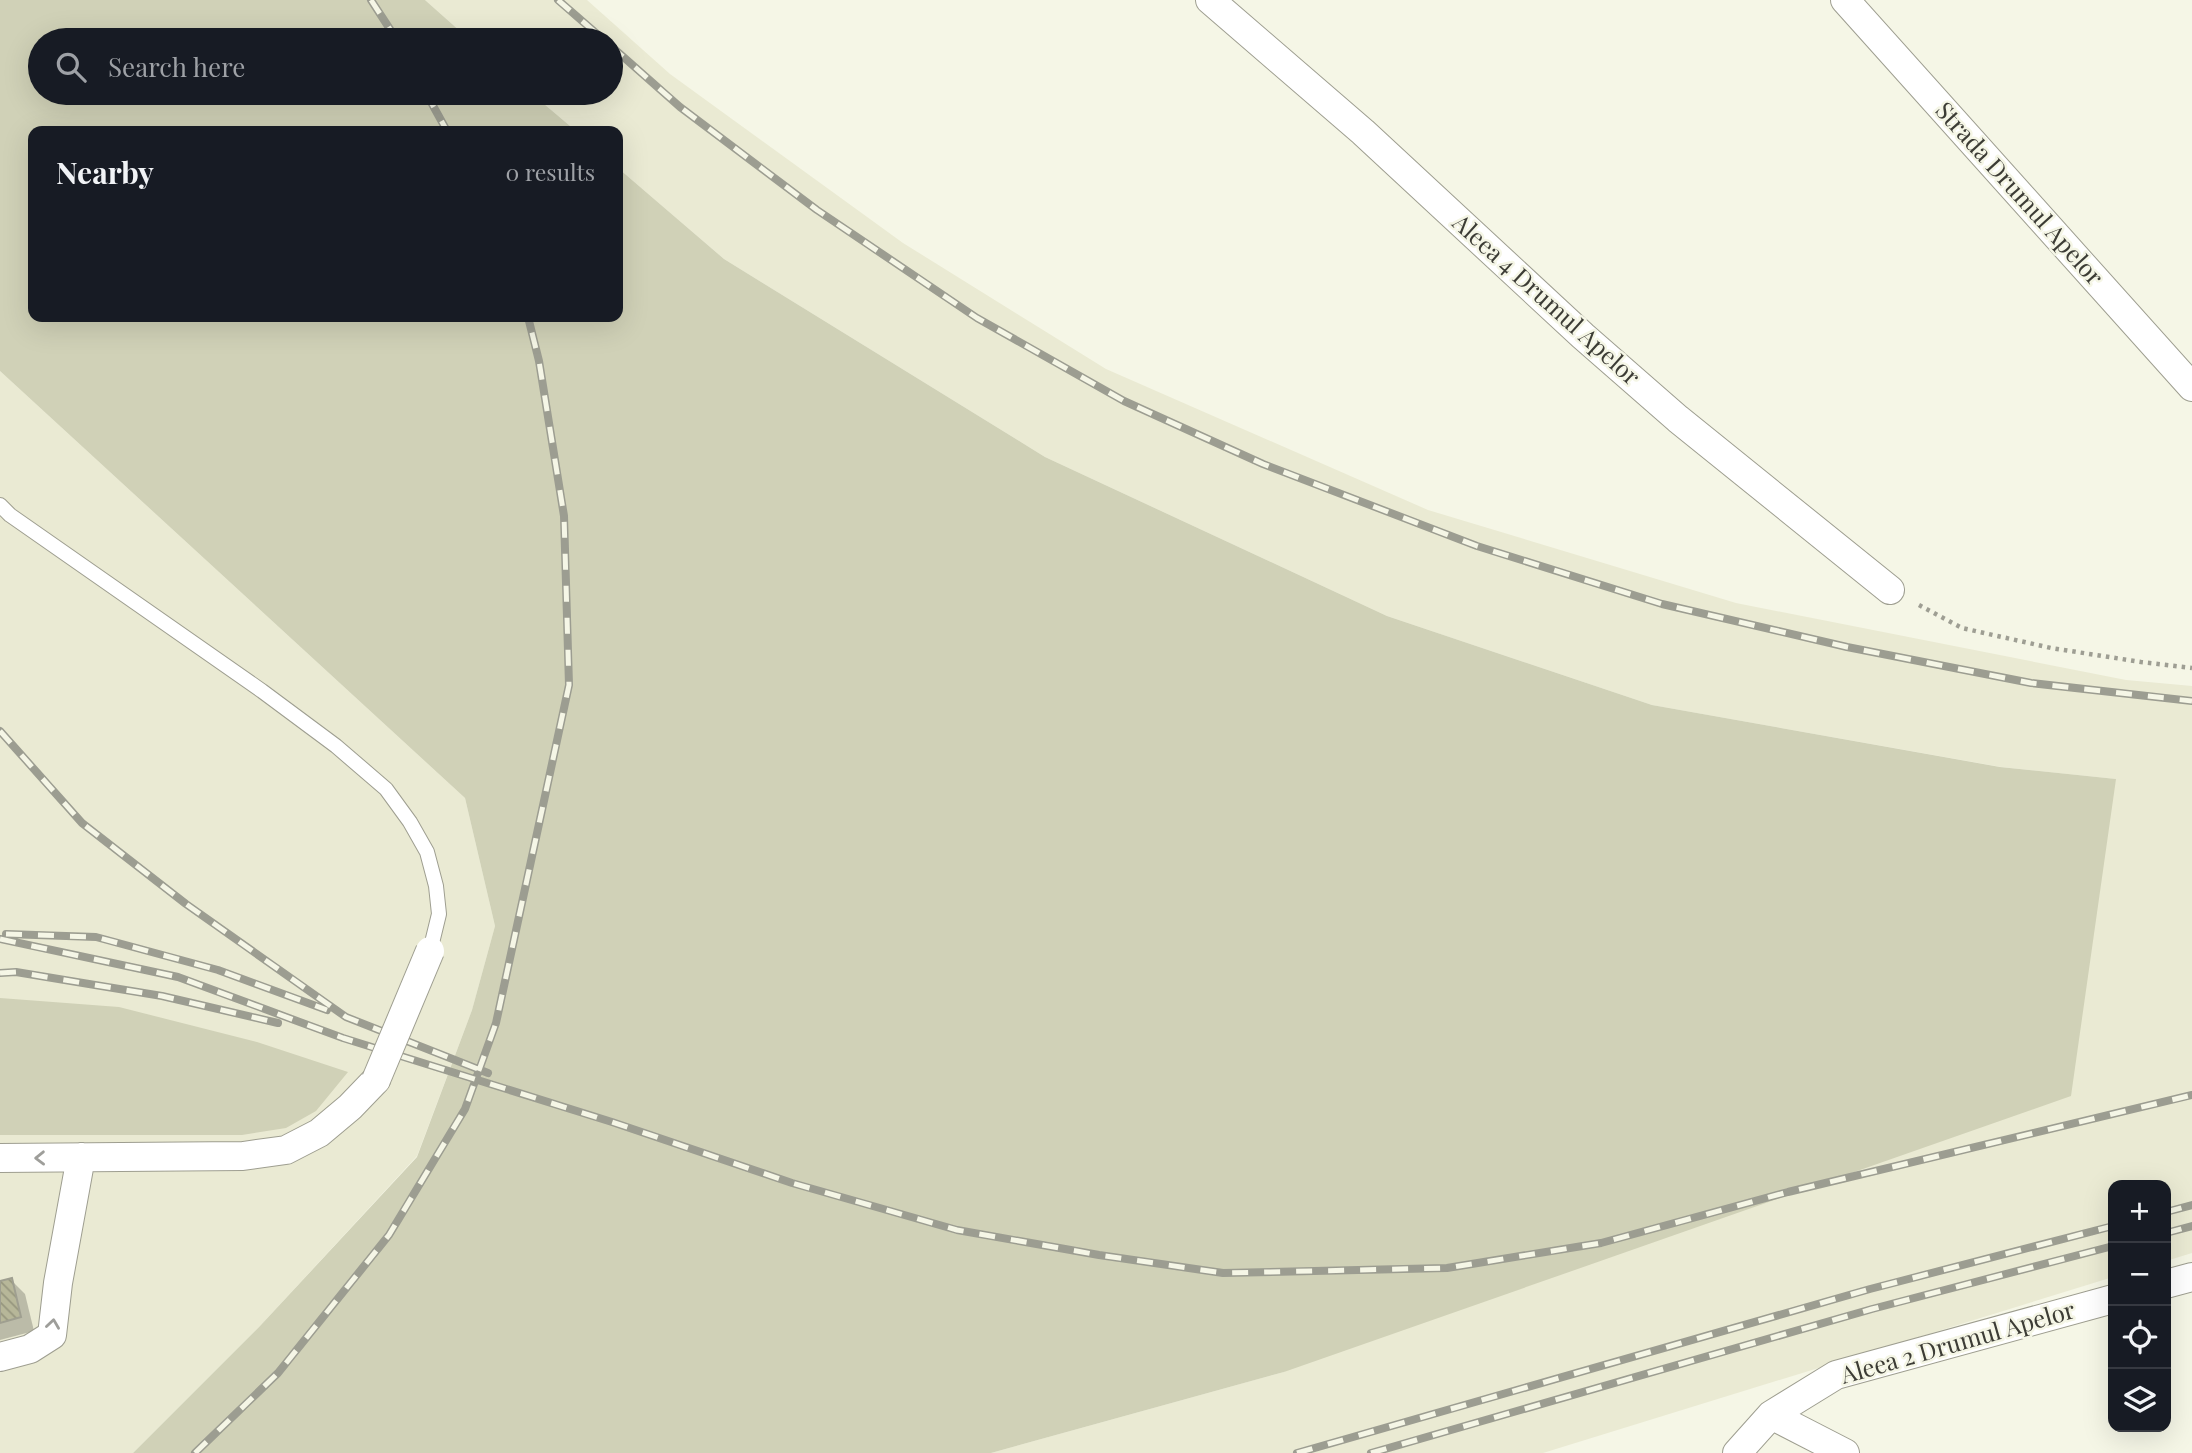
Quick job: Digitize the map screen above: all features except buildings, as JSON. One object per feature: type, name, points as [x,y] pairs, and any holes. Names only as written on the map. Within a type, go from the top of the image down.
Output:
[{"type":"street","name":"Aleea 4 Drumul Apelor","points":[[1210,0],[1363,132],[1583,336],[1678,419],[1890,590]]},
{"type":"street","name":"Strada Drumul Apelor","points":[[1845,0],[2192,387]]},
{"type":"street","points":[[0,1158],[243,1156],[286,1150],[319,1133],[376,1080],[430,951]]},
{"type":"street","points":[[0,1357],[30,1349],[52,1335],[58,1283],[81,1157]]},
{"type":"street","points":[[2171,1283],[2192,1277]]},
{"type":"street","name":"Aleea 2 Drumul Apelor","points":[[1737,1453],[1771,1415],[1836,1375],[2108,1300]]},
{"type":"street","points":[[1771,1415],[1845,1453]]},
{"type":"lane","points":[[0,505],[10,515],[262,691],[336,746],[386,789],[410,822],[427,852],[436,886],[439,914],[430,951]]},
{"type":"path","points":[[1890,590],[1962,628],[2051,648],[2192,668]]},
{"type":"shaded area","points":[[0,0],[425,0],[456,28],[28,28],[28,105],[545,105],[570,126],[28,126],[28,322],[623,322],[623,172],[724,259],[1045,457],[1387,616],[1652,705],[2000,767],[2116,779],[2071,1096],[1284,1372],[991,1453],[133,1453],[260,1326],[417,1157],[472,1010],[495,926],[465,798],[0,371]]},
{"type":"shaded area","points":[[425,0],[587,0],[618,28],[456,28]]},
{"type":"shaded area","points":[[623,32],[670,74],[903,243],[1106,369],[1428,510],[1736,603],[2126,680],[2192,686],[2192,1253],[2171,1259],[2171,1180],[2108,1180],[2108,1279],[1543,1453],[991,1453],[1284,1372],[2116,779],[2001,767],[1652,705],[1387,616],[1045,457],[724,259],[623,172],[623,126],[570,126],[545,105],[623,105]]},
{"type":"shaded area","points":[[0,371],[465,798],[495,926],[472,1010],[417,1156],[260,1326],[133,1453],[0,1453]]},
{"type":"shaded area","points":[[0,998],[119,1007],[257,1042],[348,1072],[316,1111],[286,1128],[242,1135],[0,1135]]},
{"type":"railway","points":[[371,0],[389,28]]},
{"type":"railway","points":[[558,0],[590,28]]},
{"type":"railway","points":[[623,57],[680,107],[817,210],[977,318],[1124,401],[1263,464],[1477,546],[1662,604],[1847,647],[2031,683],[2192,701]]},
{"type":"railway","points":[[433,105],[444,126]]},
{"type":"railway","points":[[195,1453],[278,1373],[389,1235],[465,1109],[496,1023],[569,685],[564,516],[539,361],[529,322]]},
{"type":"railway","points":[[0,731],[82,823],[186,904],[346,1017],[488,1073]]},
{"type":"railway","points":[[6,934],[96,937],[218,970],[327,1010]]},
{"type":"railway","points":[[0,939],[178,977],[343,1038],[612,1122],[792,1183],[957,1230],[1223,1273],[1447,1268],[1601,1243],[1788,1192],[2192,1095]]},
{"type":"railway","points":[[0,973],[16,972],[162,996],[278,1023]]},
{"type":"railway","points":[[2171,1211],[2192,1205]]},
{"type":"railway","points":[[2171,1232],[2192,1226]]},
{"type":"railway","points":[[1297,1453],[1870,1289],[2108,1227]]},
{"type":"railway","points":[[1371,1453],[1872,1309],[2108,1247]]}]
